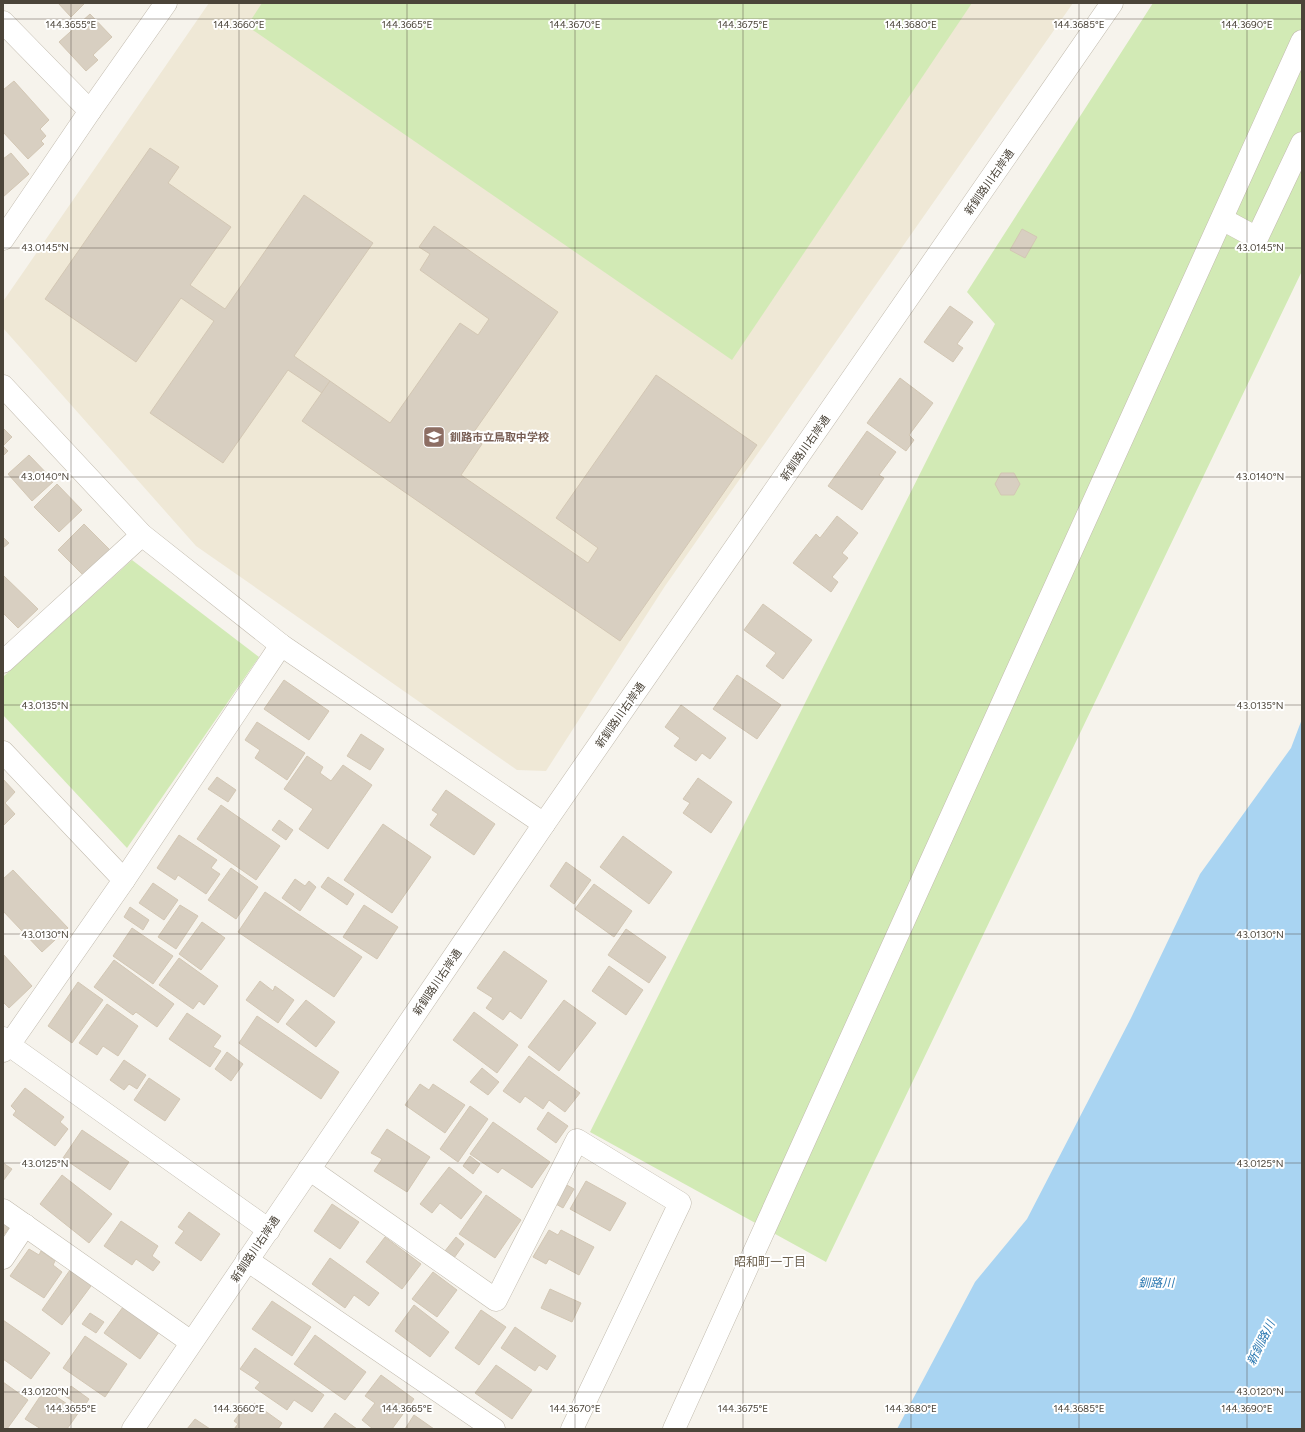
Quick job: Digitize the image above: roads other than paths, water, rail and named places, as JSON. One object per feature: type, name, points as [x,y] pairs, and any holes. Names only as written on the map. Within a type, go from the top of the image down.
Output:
[{"type":"street","points":[[3,239],[166,3]]},
{"type":"street","name":"新釧路川右岸通","points":[[132,1429],[269,1230],[544,824],[1112,3]]},
{"type":"street","points":[[3,22],[90,111]]},
{"type":"street","points":[[674,1429],[1302,41]]},
{"type":"street","points":[[1222,219],[1257,238],[1302,143]]},
{"type":"street","points":[[3,386],[142,535],[281,645],[544,824]]},
{"type":"street","points":[[3,662],[142,535]]},
{"type":"street","points":[[269,1230],[5,1045],[124,880],[281,645]]},
{"type":"street","points":[[3,752],[124,880]]},
{"type":"street","points":[[309,1169],[496,1300],[577,1140],[680,1203],[572,1429]]},
{"type":"street","points":[[3,1210],[191,1342]]},
{"type":"street","points":[[3,1258],[25,1225]]},
{"type":"street","points":[[247,1260],[494,1429]]},
{"type":"water","name":"釧路川","points":[[1302,719],[1302,1429],[897,1429],[975,1282],[1027,1219],[1131,1018],[1200,874],[1291,748]]},
{"type":"place","name":"釧路市立鳥取中学校","points":[[434,437]]},
{"type":"district","name":"昭和町一丁目","points":[[770,1262]]},
{"type":"water label","name":"新釧路川","points":[[1261,1343]]}]
